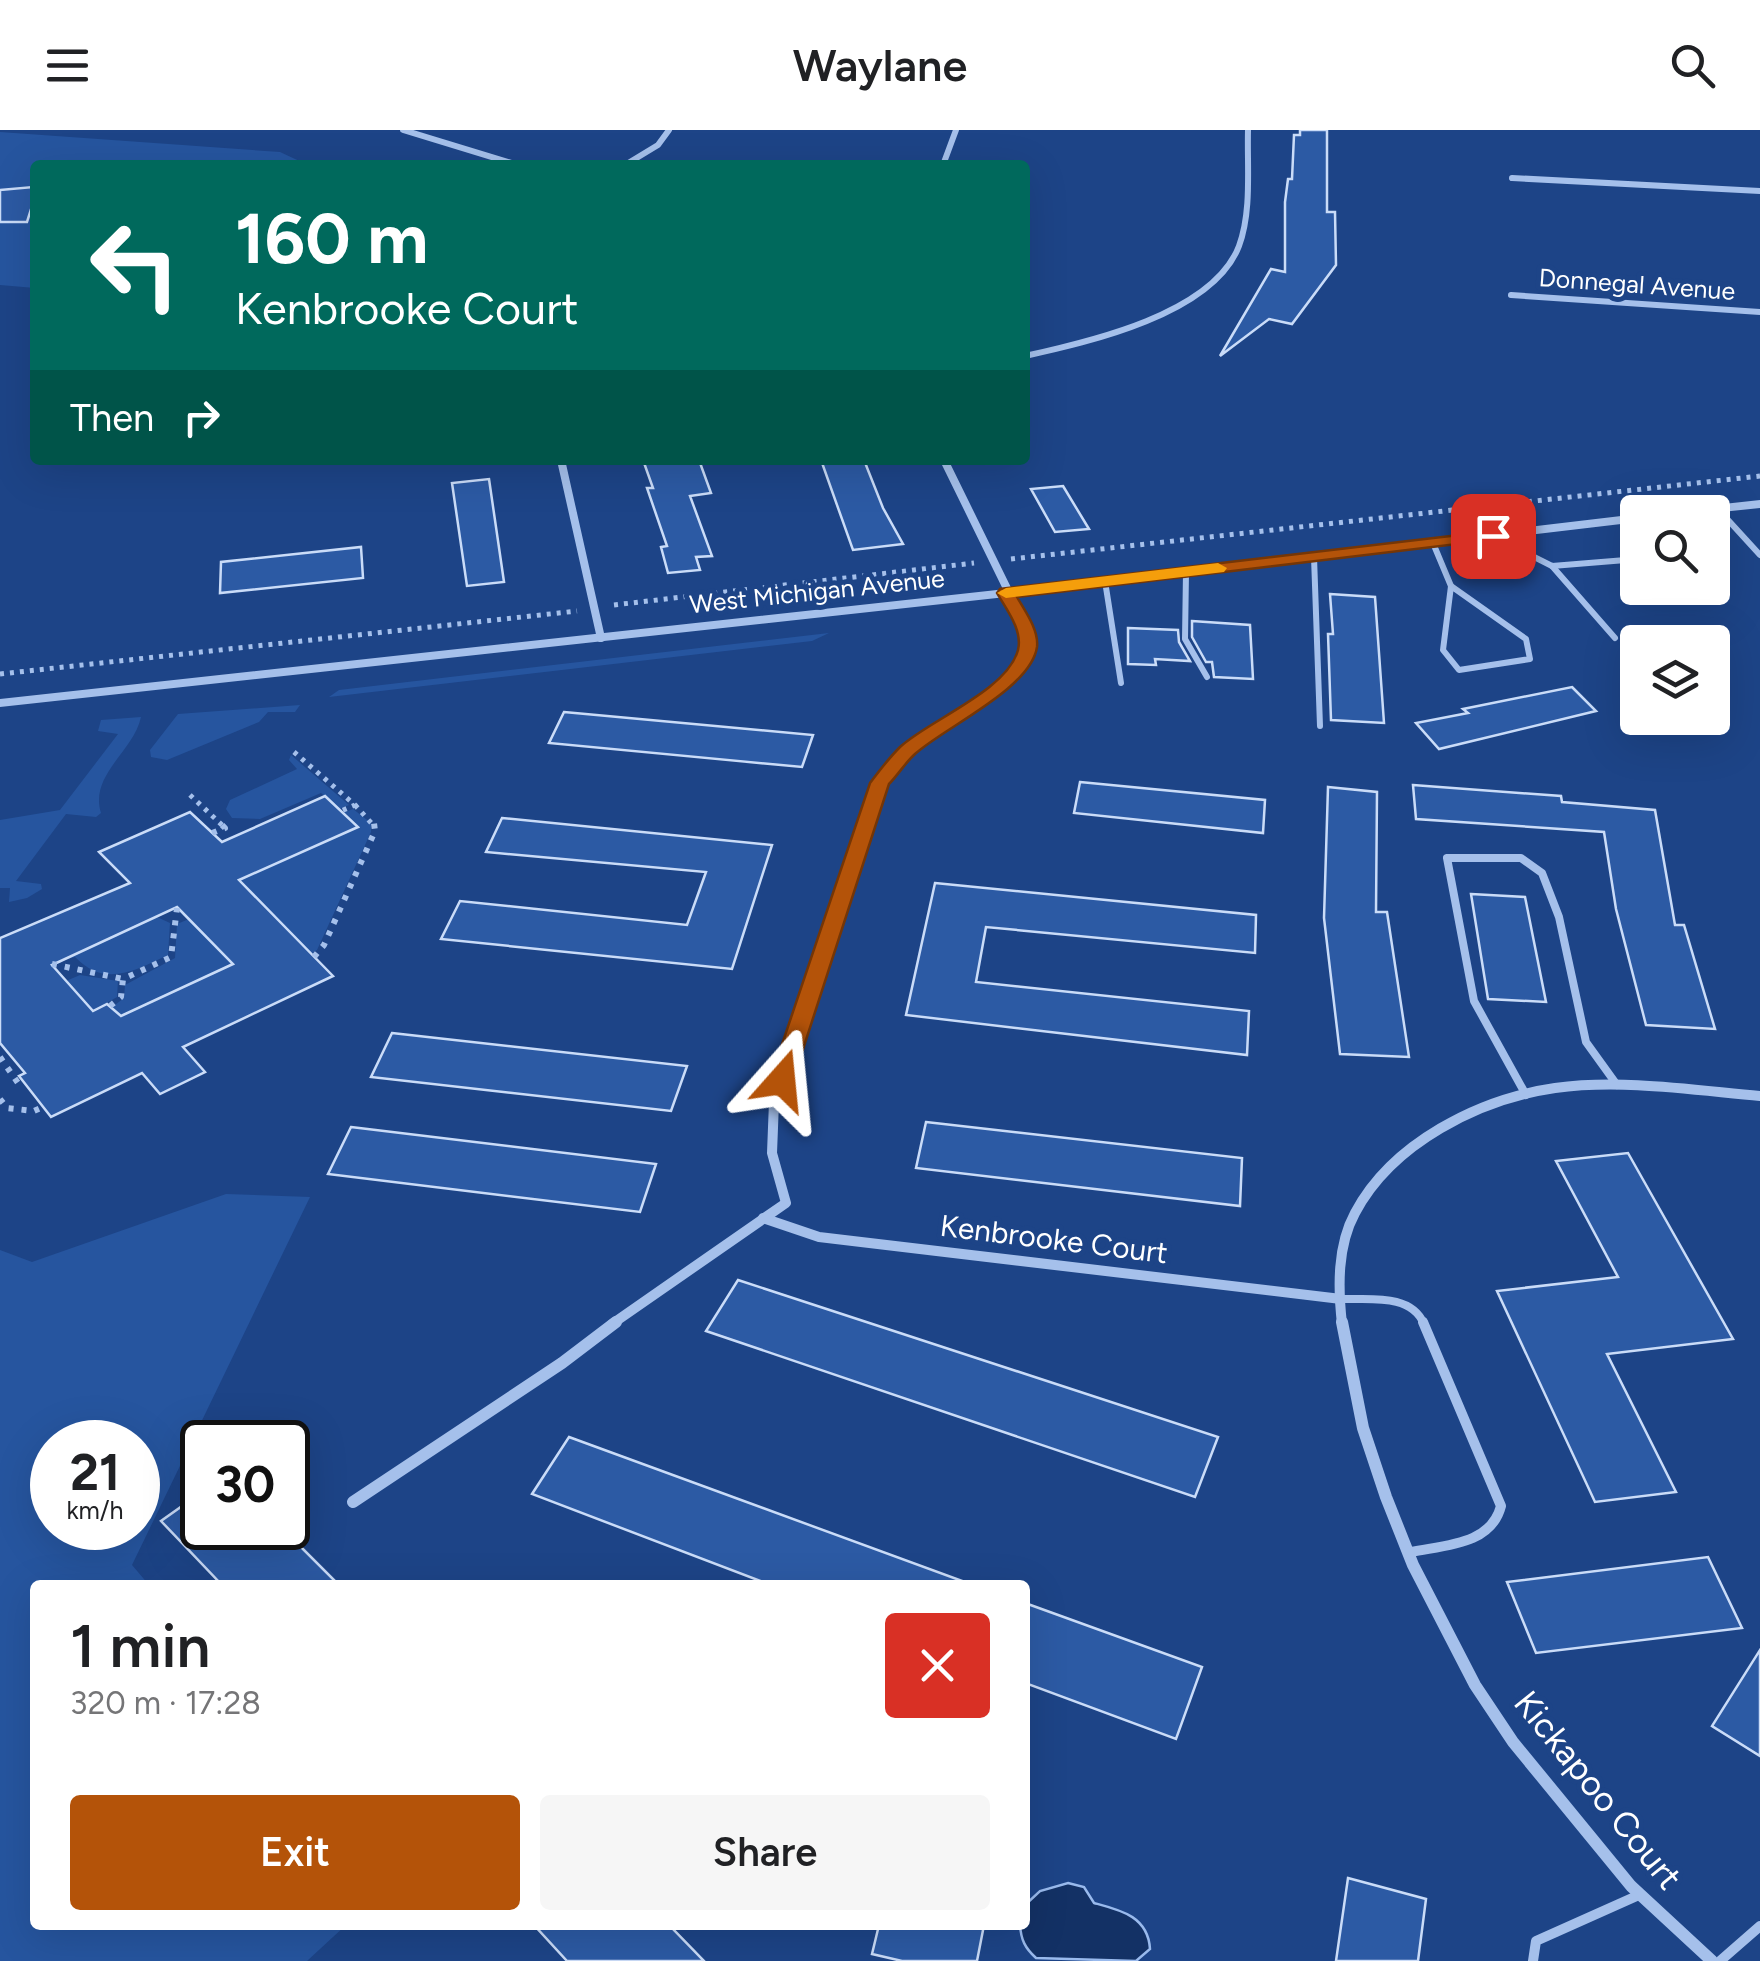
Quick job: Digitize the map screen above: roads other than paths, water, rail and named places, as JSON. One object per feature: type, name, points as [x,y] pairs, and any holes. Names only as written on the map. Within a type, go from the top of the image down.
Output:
[{"type":"street","points":[[403,130],[502,160]]},
{"type":"street","points":[[634,160],[658,145],[670,130]]},
{"type":"street","points":[[945,160],[956,130]]},
{"type":"street","points":[[1030,355],[1119,328],[1206,290],[1226,269],[1238,248],[1247,180],[1248,130]]},
{"type":"street","points":[[1512,178],[1760,191]]},
{"type":"street","name":"Donnegal Avenue","points":[[1511,295],[1760,312]]},
{"type":"street","points":[[563,465],[601,638]]},
{"type":"street","points":[[354,1502],[562,1363],[657,1290],[786,1203],[772,1168],[768,1138],[774,1102],[880,783],[896,760],[994,693],[1016,669],[1028,647],[1028,637],[946,465]]},
{"type":"street","points":[[1730,508],[1760,504]]},
{"type":"street","name":"West Michigan Avenue","points":[[0,703],[1006,593],[1620,520]]},
{"type":"street","name":"Kickapoo Court","points":[[1716,1961],[1638,1895],[1505,1731],[1452,1646],[1377,1471],[1350,1373],[1341,1299],[1343,1244],[1364,1194],[1433,1133],[1490,1105],[1553,1088],[1617,1085],[1760,1096]]},
{"type":"street","name":"Kenbrooke Court","points":[[764,1218],[819,1236],[1341,1299]]},
{"type":"lane","points":[[1730,520],[1760,555]]},
{"type":"lane","points":[[1493,536],[1552,566],[1615,638]]},
{"type":"lane","points":[[1433,543],[1451,586],[1442,650],[1459,670],[1530,660],[1526,639],[1451,586]]},
{"type":"lane","points":[[1314,557],[1320,726]]},
{"type":"lane","points":[[1552,566],[1620,560]]},
{"type":"lane","points":[[1186,572],[1188,601],[1182,629],[1188,658],[1208,678]]},
{"type":"lane","points":[[1105,581],[1121,683]]},
{"type":"lane","points":[[1526,1096],[1474,1001],[1447,858],[1521,858],[1542,873],[1560,916],[1586,1042],[1617,1085]]},
{"type":"lane","points":[[1341,1299],[1401,1302],[1419,1313],[1500,1506],[1497,1522],[1472,1540],[1410,1552]]},
{"type":"lane","points":[[1533,1961],[1536,1941],[1638,1895]]},
{"type":"lane","points":[[1716,1961],[1760,1926]]}]
